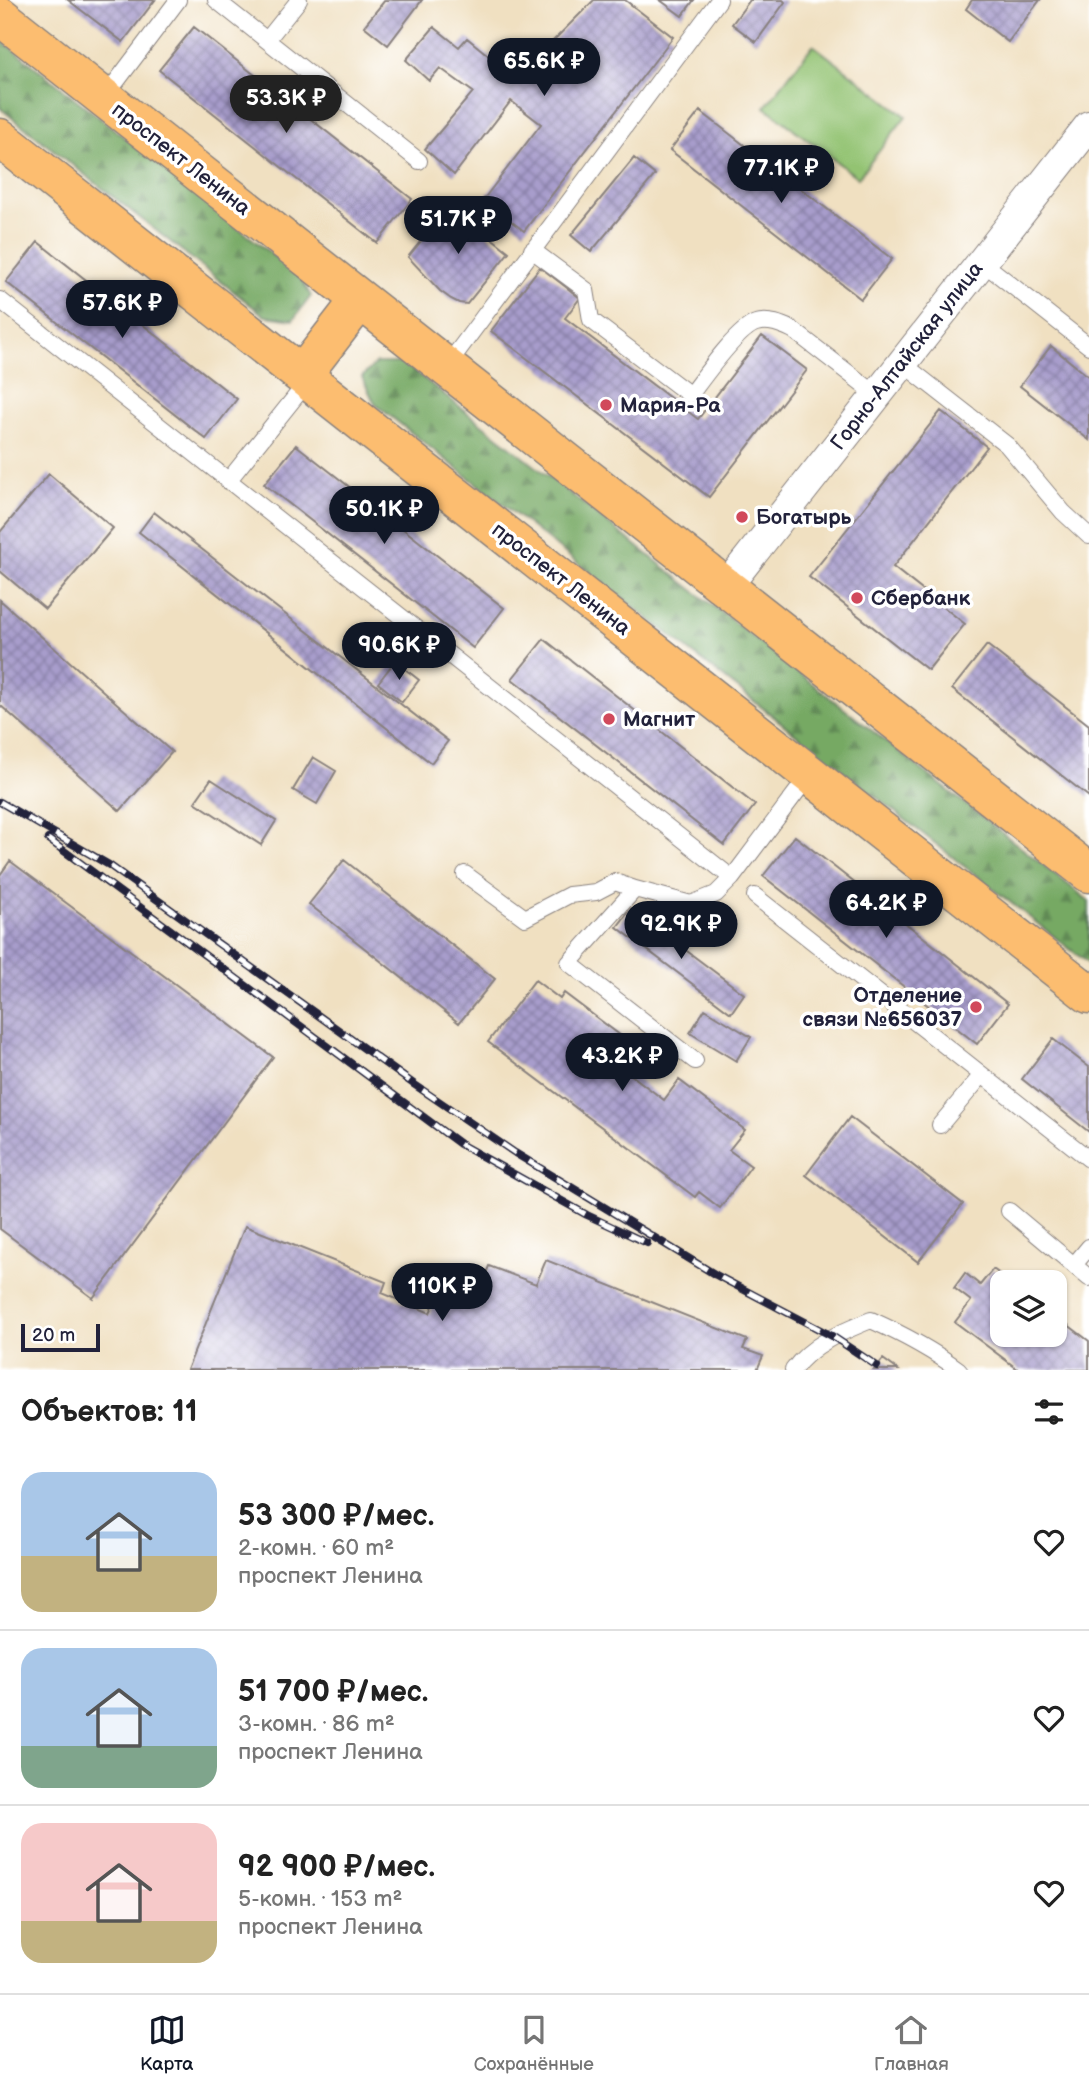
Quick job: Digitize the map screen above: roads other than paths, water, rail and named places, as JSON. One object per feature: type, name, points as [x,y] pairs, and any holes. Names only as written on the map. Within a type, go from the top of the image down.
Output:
[{"type":"main road","name":"проспект Ленина","points":[[0,16],[1089,873]]},
{"type":"main road","name":"проспект Ленина","points":[[0,138],[1089,994]]},
{"type":"main road","points":[[305,378],[360,300]]},
{"type":"street","name":"Горно-Алтайская улица","points":[[726,587],[982,262],[1085,137]]},
{"type":"lane","points":[[104,98],[178,0]]},
{"type":"lane","points":[[216,0],[419,161]]},
{"type":"lane","points":[[267,40],[299,0]]},
{"type":"lane","points":[[446,367],[719,0]]},
{"type":"lane","points":[[532,250],[586,290],[590,320],[690,396],[738,336],[756,323],[777,323],[793,330],[877,394]]},
{"type":"lane","points":[[982,262],[1089,346]]},
{"type":"lane","points":[[0,300],[732,878]]},
{"type":"lane","points":[[902,363],[1007,445],[1063,512],[1089,536]]},
{"type":"lane","points":[[228,481],[305,378]]},
{"type":"lane","points":[[464,874],[525,918],[569,895],[596,892],[615,882],[691,904],[716,894],[732,878],[810,774]]},
{"type":"lane","points":[[635,889],[569,963],[695,1061]]},
{"type":"lane","points":[[755,896],[1089,1160]]},
{"type":"lane","points":[[940,1125],[982,1075]]},
{"type":"lane","points":[[1009,1211],[1089,1278]]},
{"type":"lane","points":[[1074,1265],[1089,1247]]},
{"type":"lane","points":[[793,1370],[802,1357],[832,1336],[871,1320],[906,1336],[959,1370]]},
{"type":"railway","points":[[0,802],[109,865],[415,1085],[515,1153],[716,1275],[832,1336],[877,1366]]},
{"type":"railway","points":[[48,839],[460,1144],[587,1215],[647,1243]]},
{"type":"place","name":"Мария-Ра","points":[[606,405]]},
{"type":"place","name":"Богатырь","points":[[742,517]]},
{"type":"place","name":"Сбербанк","points":[[857,598]]},
{"type":"place","name":"Магнит","points":[[609,719]]},
{"type":"place","name":"Отделение связи №656037","points":[[976,1007]]}]
